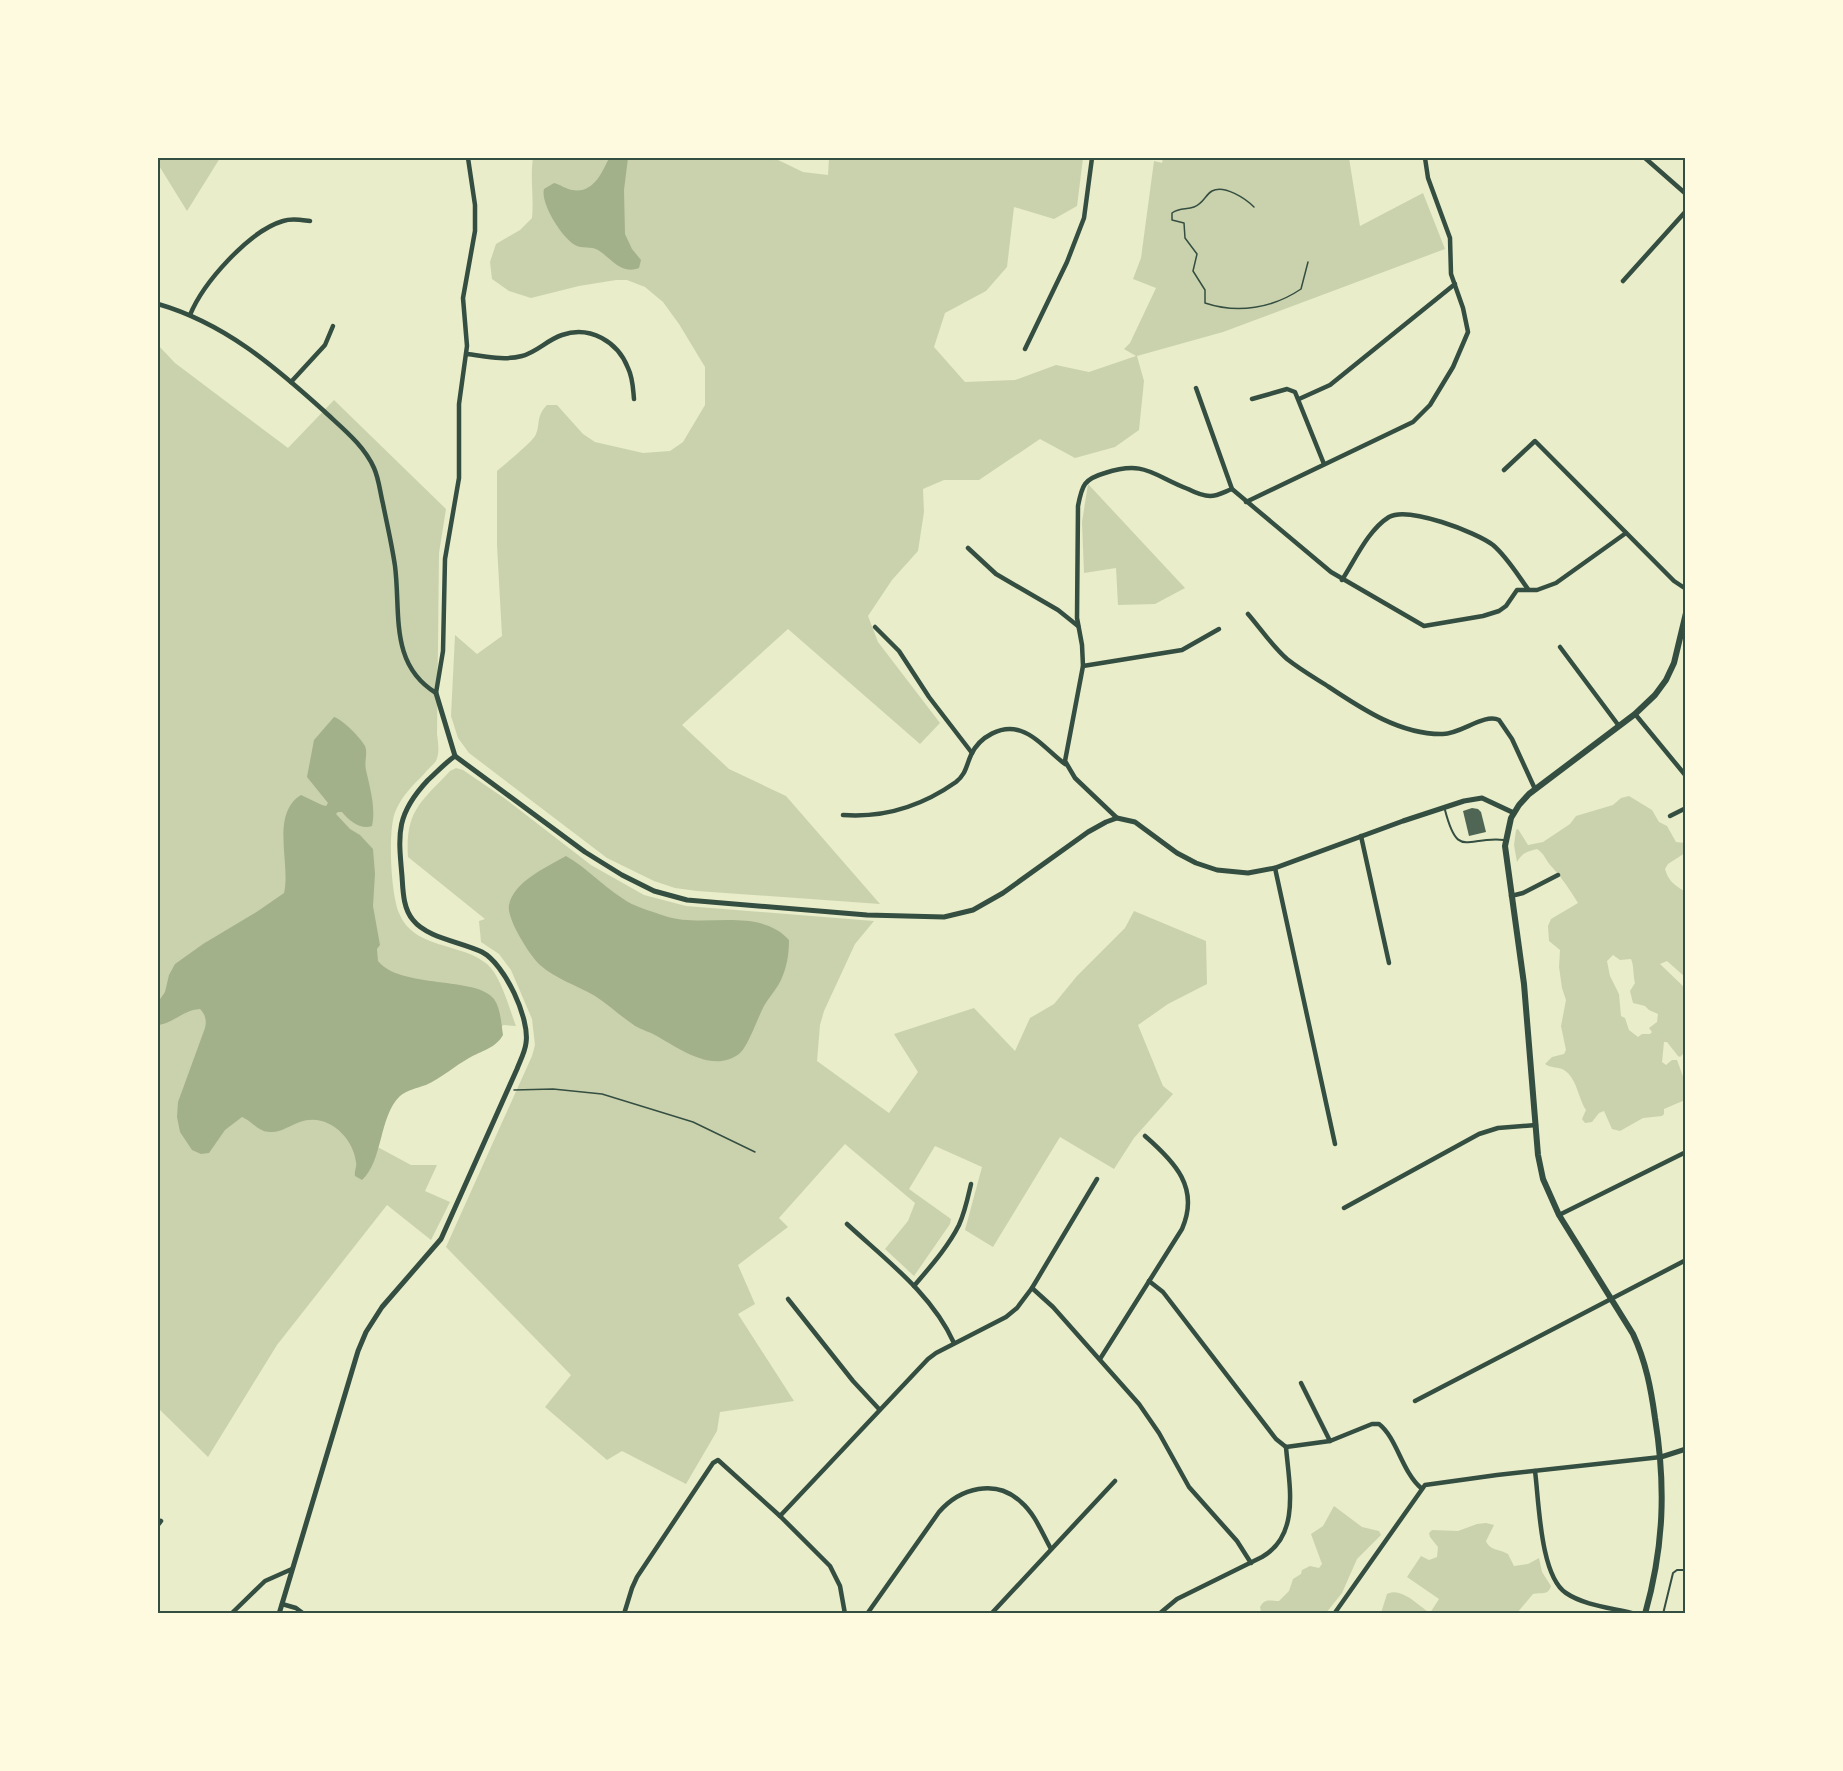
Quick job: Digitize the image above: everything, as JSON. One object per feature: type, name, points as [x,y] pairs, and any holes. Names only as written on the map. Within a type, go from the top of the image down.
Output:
[{"type":"main road","points":[[1645,1614],[1661,1536],[1663,1479],[1650,1387],[1642,1356],[1633,1334],[1559,1215],[1542,1174],[1524,984],[1505,840],[1514,813],[1535,789],[1635,714],[1655,695],[1670,672],[1686,613]]},
{"type":"street","points":[[468,158],[475,220],[472,253],[463,298],[467,354],[459,404],[459,478],[445,559],[443,651],[436,693],[452,739],[455,756],[585,852],[622,875],[663,895],[698,901],[867,915],[950,916],[973,910],[993,900],[1088,832],[1117,818]]},
{"type":"street","points":[[1025,349],[1067,262],[1084,218],[1092,158]]},
{"type":"street","points":[[1246,502],[1413,422],[1430,405],[1453,367],[1468,332],[1463,308],[1451,274],[1450,238],[1428,178],[1425,158]]},
{"type":"street","points":[[1645,158],[1686,194]]},
{"type":"street","points":[[1623,281],[1686,211]]},
{"type":"street","points":[[190,315],[210,281],[254,235],[283,220],[310,221]]},
{"type":"street","points":[[1299,399],[1330,385],[1455,284]]},
{"type":"street","points":[[158,304],[190,315],[249,347],[354,439],[375,470],[395,566],[402,647],[413,673],[436,693]]},
{"type":"street","points":[[291,382],[325,345],[333,326]]},
{"type":"street","points":[[467,354],[509,359],[529,354],[562,335],[581,331],[590,332],[605,339],[621,355],[632,378],[634,399]]},
{"type":"street","points":[[1196,388],[1232,489],[1342,580],[1424,626],[1496,613],[1506,606],[1517,590],[1537,590],[1556,583],[1626,533]]},
{"type":"street","points":[[1252,399],[1287,389],[1295,392],[1324,464]]},
{"type":"street","points":[[1504,470],[1535,441],[1676,583],[1686,589]]},
{"type":"street","points":[[1065,764],[1065,751],[1083,666],[1078,626],[1078,506],[1085,483],[1101,474],[1134,466],[1209,496],[1219,495],[1232,489]]},
{"type":"street","points":[[1342,580],[1378,527],[1394,515],[1405,514],[1443,523],[1486,541],[1507,561],[1528,589]]},
{"type":"street","points":[[968,548],[996,574],[1058,610],[1078,626]]},
{"type":"street","points":[[1248,614],[1280,652],[1304,672],[1375,716],[1412,729],[1441,734],[1457,732],[1493,717],[1499,720],[1508,733],[1535,789]]},
{"type":"street","points":[[875,627],[899,651],[929,697],[972,753]]},
{"type":"street","points":[[1083,666],[1182,650],[1219,629]]},
{"type":"street","points":[[1560,646],[1619,726]]},
{"type":"street","points":[[1635,714],[1686,776]]},
{"type":"street","points":[[843,815],[864,817],[908,808],[958,780],[966,772],[972,753],[987,737],[995,731],[1011,729],[1021,731],[1036,740],[1065,764],[1075,778],[1117,818],[1135,822],[1177,853],[1206,867],[1228,872],[1248,873],[1275,868],[1464,801],[1482,798],[1514,813]]},
{"type":"street","points":[[279,1614],[351,1370],[362,1342],[382,1306],[441,1239],[526,1044],[522,1015],[505,976],[496,964],[485,954],[428,932],[419,926],[409,915],[403,894],[399,846],[405,810],[423,785],[455,756]]},
{"type":"street","points":[[1670,816],[1686,808]]},
{"type":"street","points":[[1361,836],[1389,963]]},
{"type":"street","points":[[1275,868],[1335,1144]]},
{"type":"street","points":[[1512,896],[1523,893],[1558,875]]},
{"type":"street","points":[[1344,1208],[1479,1134],[1498,1128],[1536,1125]]},
{"type":"street","points":[[1100,1359],[1182,1229],[1189,1202],[1185,1185],[1172,1162],[1145,1136]]},
{"type":"street","points":[[1559,1215],[1686,1152]]},
{"type":"street","points":[[780,1516],[928,1359],[1013,1312],[1032,1288],[1098,1179]]},
{"type":"street","points":[[914,1286],[954,1233],[965,1209],[971,1184]]},
{"type":"street","points":[[847,1224],[914,1286],[938,1315],[954,1343]]},
{"type":"street","points":[[1415,1401],[1686,1260]]},
{"type":"street","points":[[1149,1281],[1163,1292],[1279,1442],[1286,1447],[1330,1441],[1372,1424],[1381,1425],[1412,1479],[1421,1488]]},
{"type":"street","points":[[1032,1288],[1053,1307],[1139,1404],[1159,1433],[1189,1486],[1237,1541],[1251,1563]]},
{"type":"street","points":[[788,1299],[853,1382],[879,1409]]},
{"type":"street","points":[[1301,1383],[1330,1441]]},
{"type":"street","points":[[1159,1614],[1177,1599],[1251,1563],[1272,1550],[1289,1521],[1286,1447]]},
{"type":"street","points":[[1334,1614],[1421,1488],[1429,1483],[1661,1457],[1686,1449]]},
{"type":"street","points":[[624,1614],[632,1588],[643,1567],[713,1463],[718,1460],[780,1516],[832,1570],[841,1589],[845,1614]]},
{"type":"street","points":[[1535,1471],[1548,1565],[1556,1583],[1567,1594],[1584,1601],[1636,1614]]},
{"type":"street","points":[[992,1613],[1115,1482]]},
{"type":"street","points":[[867,1614],[939,1512],[954,1498],[970,1490],[993,1488],[1015,1497],[1029,1510],[1051,1549]]},
{"type":"street","points":[[231,1614],[265,1581],[292,1569]]},
{"type":"street","points":[[282,1604],[297,1608],[303,1614]]},
{"type":"lane","points":[[1444,807],[1449,825],[1459,841],[1469,843],[1491,839],[1505,840]]},
{"type":"lane","points":[[1663,1614],[1672,1574],[1677,1570],[1686,1570]]},
{"type":"path","points":[[1254,207],[1245,197],[1226,190],[1215,190],[1200,204],[1189,209],[1178,209],[1172,213],[1172,220],[1184,223],[1185,238],[1197,254],[1193,271],[1205,290],[1205,303],[1234,310],[1273,304],[1301,289],[1308,262]]},
{"type":"path","points":[[507,1090],[553,1089],[603,1094],[693,1122],[754,1152]]},
{"type":"shaded area","points":[[158,158],[220,158],[187,211],[158,164]]},
{"type":"shaded area","points":[[533,158],[774,158],[803,172],[828,175],[829,158],[1083,158],[1077,206],[1054,219],[1014,207],[1007,267],[986,291],[945,313],[934,347],[965,382],[1015,380],[1056,365],[1089,372],[1136,356],[1124,349],[1130,343],[1156,288],[1133,279],[1141,258],[1154,161],[1162,163],[1163,158],[1349,158],[1360,226],[1423,193],[1445,249],[1223,332],[1137,356],[1144,381],[1139,430],[1115,447],[1075,458],[1040,439],[979,480],[944,480],[923,489],[924,512],[918,551],[892,580],[868,616],[878,642],[940,723],[920,744],[788,629],[682,725],[729,769],[786,796],[880,904],[697,891],[675,888],[654,881],[607,858],[469,753],[458,738],[451,716],[455,635],[477,654],[502,636],[497,545],[497,471],[535,436],[543,409],[547,405],[557,405],[583,434],[595,442],[643,453],[670,451],[683,442],[705,405],[705,367],[663,302],[645,287],[627,280],[616,280],[531,298],[509,291],[492,279],[490,262],[496,244],[520,230],[532,218]]},
{"type":"shaded area","points":[[609,158],[628,158],[624,190],[625,234],[632,249],[641,260],[639,268],[633,270],[617,265],[598,250],[578,246],[570,241],[553,220],[545,203],[544,189],[554,183],[572,190],[586,189],[591,186]]},
{"type":"shaded area","points":[[158,345],[175,363],[288,448],[334,400],[446,509],[439,553],[438,755],[436,761],[401,800],[393,819],[391,862],[394,892],[399,913],[406,925],[415,933],[427,940],[476,957],[492,969],[516,1026],[503,1025],[494,1040],[398,1091],[372,1144],[411,1165],[437,1165],[425,1191],[450,1202],[431,1240],[387,1205],[277,1345],[208,1457],[158,1408]]},
{"type":"shaded area","points":[[1088,484],[1185,588],[1155,604],[1118,605],[1116,568],[1084,573],[1082,522]]},
{"type":"shaded area","points":[[334,717],[351,729],[366,749],[366,767],[373,805],[372,826],[364,827],[356,824],[342,812],[336,814],[373,849],[375,874],[373,906],[380,945],[377,949],[378,961],[389,970],[403,976],[472,987],[485,992],[494,999],[498,1007],[503,1035],[492,1046],[437,1079],[400,1096],[388,1115],[374,1162],[362,1180],[355,1176],[356,1164],[350,1144],[337,1129],[320,1121],[300,1122],[282,1130],[270,1132],[262,1130],[242,1117],[225,1130],[209,1153],[201,1154],[192,1150],[180,1132],[177,1117],[178,1102],[205,1028],[205,1017],[200,1009],[194,1010],[158,1025],[158,1002],[165,992],[169,975],[175,964],[284,893],[286,814],[292,803],[301,795],[322,805],[326,806],[328,803],[307,777],[314,740]]},
{"type":"shaded area","points":[[456,768],[463,770],[504,798],[591,865],[644,895],[686,906],[874,921],[855,944],[824,1011],[820,1025],[817,1061],[889,1113],[918,1072],[894,1034],[974,1008],[1015,1051],[1030,1018],[1054,1004],[1077,976],[1125,928],[1134,911],[1206,941],[1207,984],[1168,1004],[1138,1025],[1163,1086],[1173,1094],[1134,1138],[1114,1169],[1060,1137],[993,1247],[965,1230],[982,1167],[935,1146],[909,1189],[951,1219],[950,1224],[914,1276],[885,1249],[908,1221],[915,1203],[845,1144],[779,1218],[788,1227],[738,1265],[755,1304],[738,1314],[794,1401],[720,1412],[717,1431],[686,1484],[622,1451],[607,1460],[545,1407],[571,1375],[446,1247],[535,1045],[532,1019],[511,970],[499,954],[481,942],[479,921],[485,919],[408,857],[409,829],[417,808],[450,771]]},
{"type":"shaded area","points":[[1629,796],[1652,810],[1659,822],[1667,826],[1676,842],[1685,843],[1685,853],[1668,864],[1665,869],[1672,882],[1684,891],[1685,977],[1667,961],[1660,964],[1685,988],[1685,1052],[1680,1057],[1667,1042],[1664,1042],[1662,1062],[1666,1065],[1672,1060],[1677,1060],[1685,1082],[1685,1100],[1664,1109],[1662,1116],[1643,1118],[1620,1131],[1612,1129],[1604,1111],[1599,1113],[1592,1122],[1585,1123],[1582,1119],[1586,1110],[1572,1078],[1564,1070],[1545,1064],[1552,1057],[1564,1054],[1566,1050],[1561,1026],[1566,1000],[1559,967],[1560,950],[1549,941],[1548,926],[1551,919],[1578,903],[1563,880],[1537,849],[1521,856],[1517,862],[1514,845],[1518,829],[1528,845],[1543,842],[1570,824],[1576,816],[1613,805],[1621,798]],"holes":[[[1613,955],[1620,960],[1631,959],[1632,961],[1635,983],[1630,991],[1633,1003],[1645,1006],[1658,1014],[1657,1022],[1649,1028],[1652,1032],[1650,1034],[1642,1034],[1638,1037],[1629,1030],[1625,1018],[1621,1016],[1619,994],[1610,976],[1607,961]]]},
{"type":"shaded area","points":[[566,856],[632,904],[680,919],[730,920],[762,924],[776,930],[789,940],[785,970],[781,980],[764,1006],[749,1039],[739,1054],[728,1060],[717,1061],[694,1056],[636,1026],[600,999],[540,965],[515,927],[509,905],[512,896],[524,882]]},
{"type":"shaded area","points":[[1334,1506],[1362,1527],[1379,1531],[1381,1535],[1357,1559],[1342,1593],[1326,1613],[1266,1614],[1261,1612],[1260,1607],[1264,1602],[1279,1601],[1289,1591],[1293,1579],[1301,1574],[1302,1570],[1310,1566],[1319,1568],[1322,1564],[1311,1534],[1323,1526]]},
{"type":"shaded area","points":[[1477,1524],[1494,1525],[1486,1541],[1488,1544],[1508,1554],[1514,1566],[1528,1564],[1539,1558],[1542,1572],[1551,1586],[1546,1592],[1533,1594],[1517,1613],[1430,1613],[1439,1599],[1407,1577],[1421,1556],[1429,1560],[1437,1557],[1438,1547],[1429,1533],[1432,1530],[1458,1531]]},
{"type":"shaded area","points":[[1392,1592],[1404,1595],[1430,1613],[1381,1613],[1387,1594]]},
{"type":"building","points":[[1472,808],[1481,812],[1486,832],[1469,836],[1463,811]]}]
